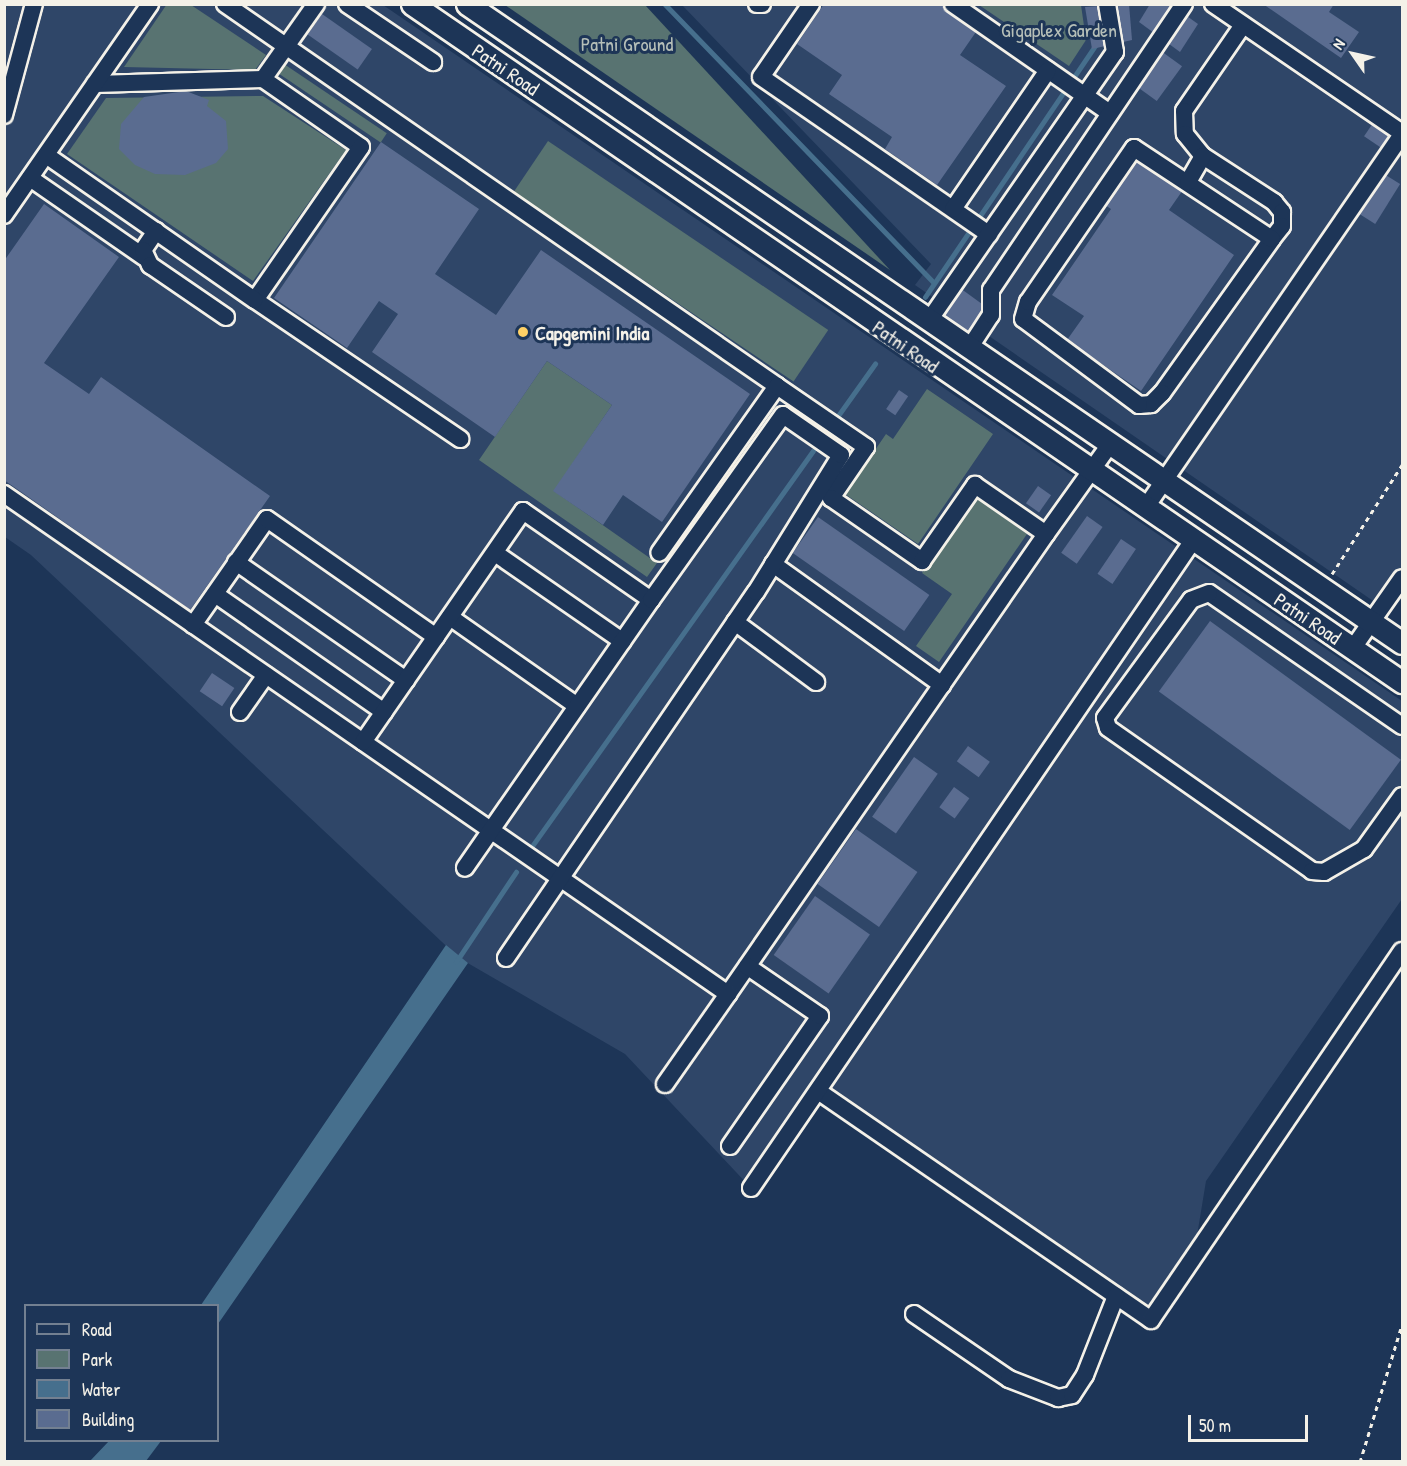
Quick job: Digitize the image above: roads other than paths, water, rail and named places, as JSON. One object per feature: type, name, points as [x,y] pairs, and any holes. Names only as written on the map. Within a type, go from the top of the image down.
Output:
[{"type":"main road","name":"Patni Road","points":[[412,4],[1402,682]]},
{"type":"main road","name":"Patni Road","points":[[467,4],[1402,643]]},
{"type":"street","points":[[4,115],[34,4]]},
{"type":"street","points":[[4,215],[150,4]]},
{"type":"street","points":[[225,4],[866,447],[831,498],[922,561],[975,485],[1046,534]]},
{"type":"street","points":[[263,80],[316,4]]},
{"type":"street","points":[[347,4],[433,62]]},
{"type":"street","points":[[811,4],[761,77],[984,230]]},
{"type":"street","points":[[953,4],[1110,113]]},
{"type":"street","points":[[970,347],[991,315],[991,290],[1184,4]]},
{"type":"street","points":[[1146,507],[1402,134],[1213,4]]},
{"type":"street","points":[[930,319],[984,230],[1081,92],[1114,52],[1108,9]]},
{"type":"street","points":[[1243,25],[1184,111],[1185,134],[1203,156],[1274,202],[1282,212],[1282,226],[1151,404],[1139,405],[1032,330],[1023,319],[1028,302],[1127,153],[1142,149],[1272,239]]},
{"type":"street","points":[[958,212],[1054,74]]},
{"type":"street","points":[[95,84],[263,80],[361,147],[255,300]]},
{"type":"street","points":[[46,155],[460,439]]},
{"type":"street","points":[[1188,182],[1203,156]]},
{"type":"street","points":[[30,178],[226,317]]},
{"type":"street","points":[[144,257],[156,231]]},
{"type":"street","points":[[659,553],[777,386]]},
{"type":"street","points":[[465,868],[651,600],[783,415],[797,400]]},
{"type":"street","points":[[506,958],[735,622],[842,460],[835,449],[783,415]]},
{"type":"street","points":[[665,1084],[1111,443]]},
{"type":"street","points":[[4,494],[728,994]]},
{"type":"street","points":[[363,742],[523,512],[651,600]]},
{"type":"street","points":[[193,625],[267,519],[436,637]]},
{"type":"street","points":[[751,1188],[1194,539]]},
{"type":"street","points":[[495,553],[622,641]]},
{"type":"street","points":[[236,562],[406,680]]},
{"type":"street","points":[[773,564],[942,685]]},
{"type":"street","points":[[1353,648],[1402,578]]},
{"type":"street","points":[[1402,726],[1209,593],[1191,600],[1105,718],[1108,728],[1312,871],[1324,872],[1364,849],[1402,796]]},
{"type":"street","points":[[214,594],[384,712]]},
{"type":"street","points":[[450,617],[578,706]]},
{"type":"street","points":[[735,622],[816,682]]},
{"type":"street","points":[[240,712],[266,675]]},
{"type":"street","points":[[818,1091],[1151,1320],[1402,951]]},
{"type":"street","points":[[730,1146],[820,1016],[747,966]]},
{"type":"street","points":[[914,1314],[1009,1379],[1058,1398],[1072,1395],[1085,1375],[1116,1296]]},
{"type":"water","points":[[446,945],[468,963],[219,1323],[219,1304],[202,1304]]},
{"type":"water","points":[[108,1442],[160,1442],[146,1461],[90,1461]]},
{"type":"waterway","points":[[665,4],[933,282]]},
{"type":"waterway","points":[[925,297],[1096,44]]},
{"type":"waterway","points":[[835,420],[875,364]]},
{"type":"waterway","points":[[530,849],[813,451]]},
{"type":"waterway","points":[[456,962],[516,872]]},
{"type":"place","name":"Capgemini India","points":[[523,332]]},
{"type":"park label","name":"Gigaplex Garden","points":[[1059,29]]},
{"type":"park label","name":"Patni Ground","points":[[627,43]]}]
